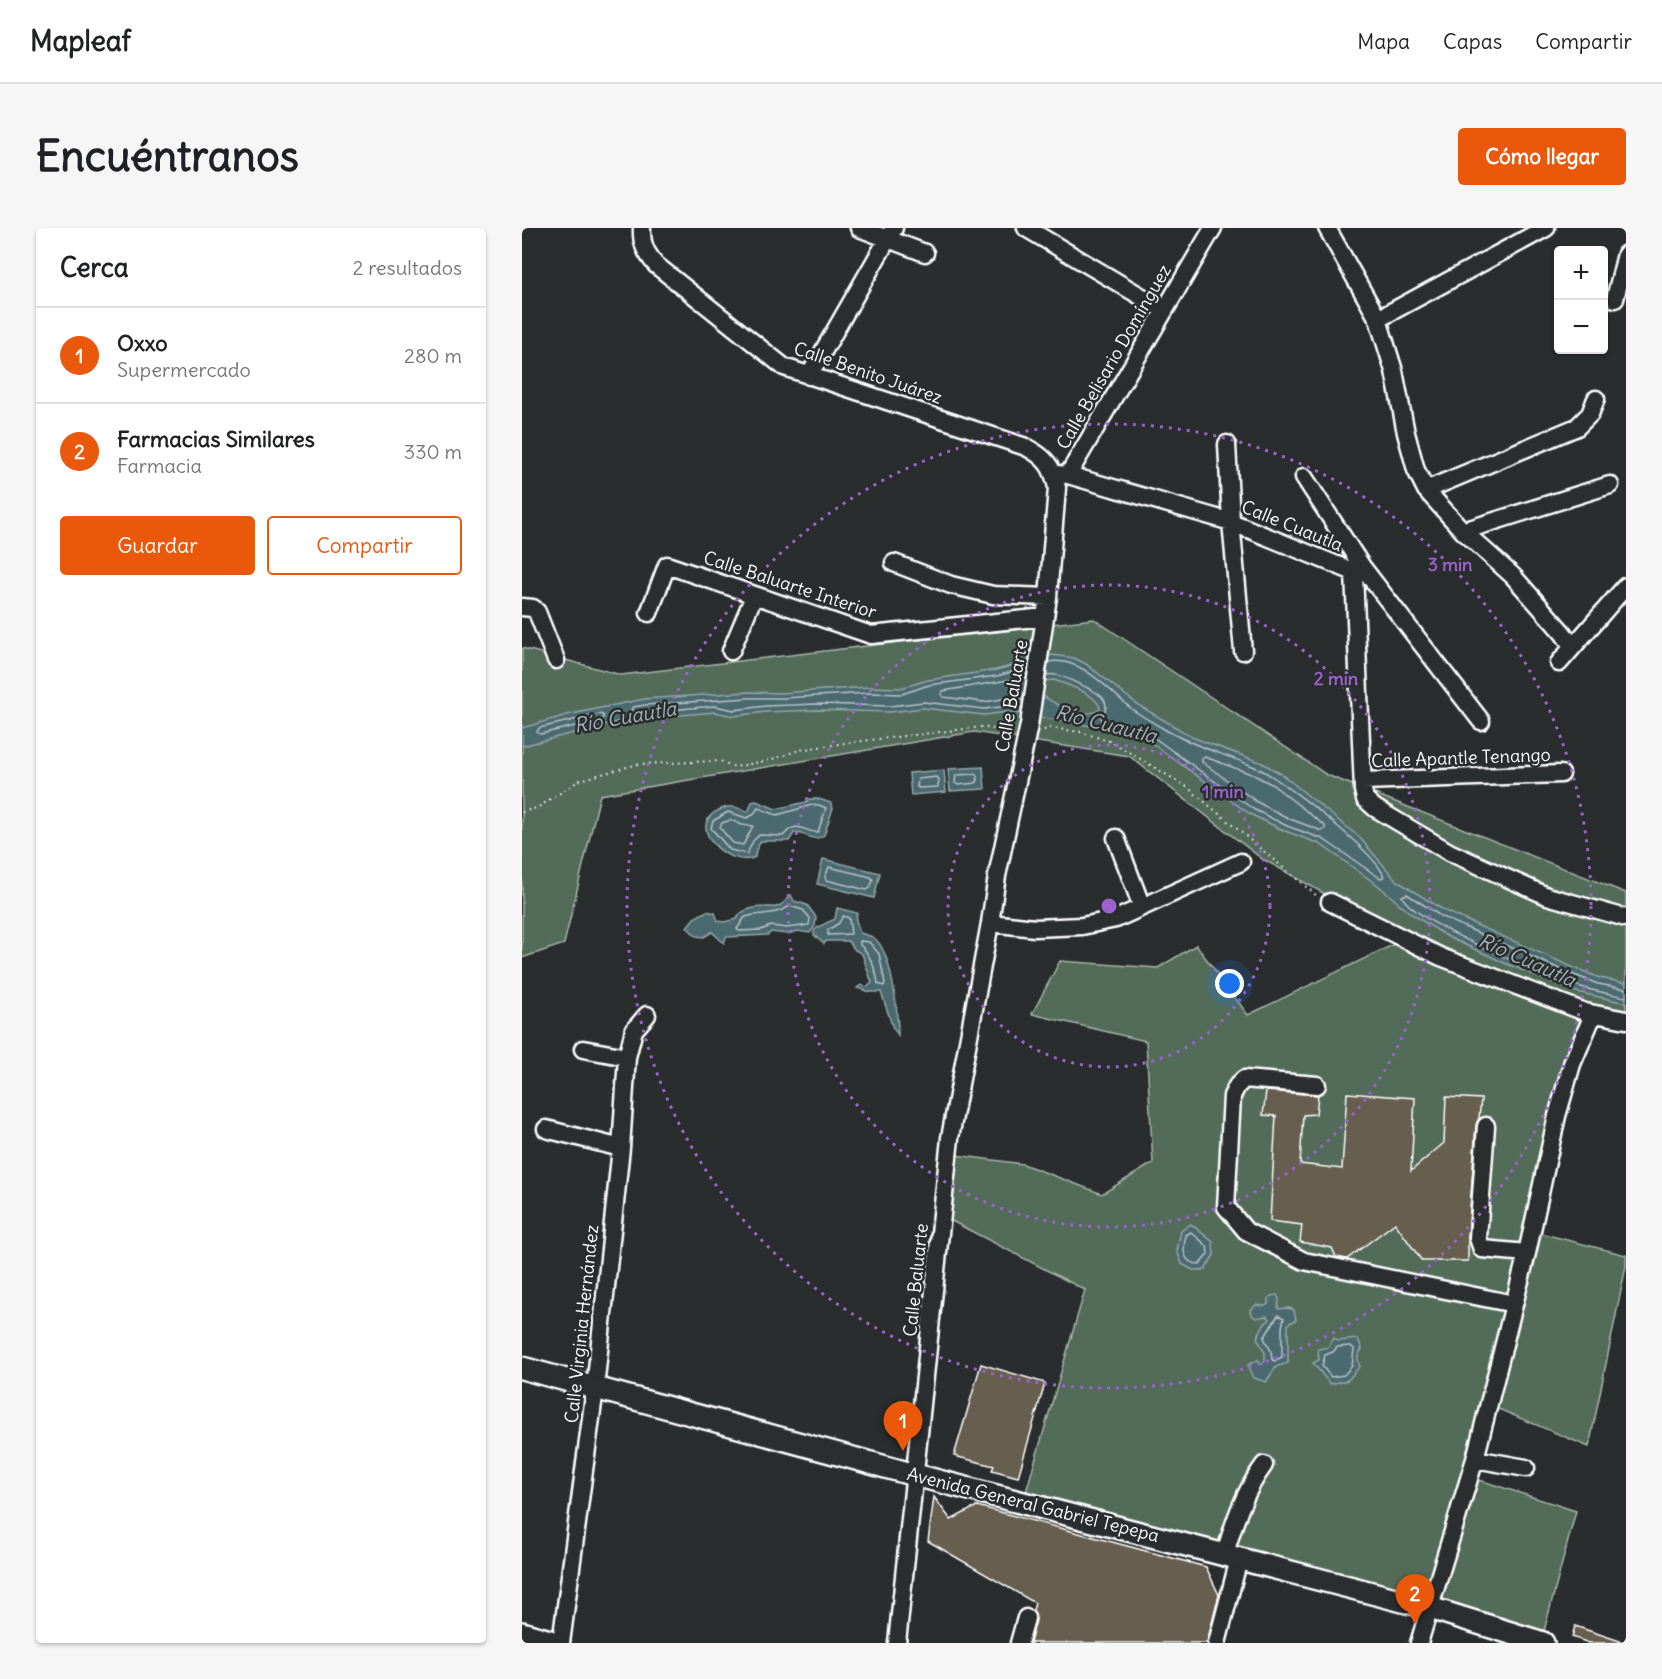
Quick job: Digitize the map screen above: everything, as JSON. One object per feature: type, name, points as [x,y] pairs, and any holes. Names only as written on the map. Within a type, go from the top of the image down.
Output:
[{"type":"main road","name":"Avenida General Gabriel Tepepa","points":[[522,1368],[915,1475],[1430,1608],[1543,1643]]},
{"type":"main road","points":[[522,1633],[556,1643]]},
{"type":"street","name":"Calle Benito Juárez","points":[[642,228],[641,240],[646,253],[656,265],[784,366],[1026,447],[1061,474]]},
{"type":"street","points":[[859,228],[891,234],[926,254]]},
{"type":"street","points":[[1026,228],[1164,310]]},
{"type":"street","name":"Calle Belisario Domínguez","points":[[1061,474],[1213,228]]},
{"type":"street","points":[[1327,228],[1378,319],[1394,371],[1416,470],[1426,490],[1464,531],[1513,576],[1572,646]]},
{"type":"street","points":[[1378,319],[1546,228]]},
{"type":"street","points":[[809,376],[891,234]]},
{"type":"street","points":[[1615,299],[1626,254]]},
{"type":"street","points":[[1426,490],[1576,427],[1590,414],[1596,399]]},
{"type":"street","points":[[1227,444],[1231,522],[1243,651]]},
{"type":"street","name":"Calle Cuautla","points":[[1061,474],[1231,522],[1359,570]]},
{"type":"street","name":"Calle Baluarte","points":[[897,1643],[950,1138],[997,876],[1028,730],[1048,597],[1061,474]]},
{"type":"street","points":[[1304,477],[1359,570],[1482,721]]},
{"type":"street","points":[[1464,531],[1610,485]]},
{"type":"street","points":[[894,563],[951,585],[993,595],[1048,597]]},
{"type":"street","name":"Calle Baluarte Interior","points":[[649,613],[667,565],[871,636],[1045,617]]},
{"type":"street","points":[[1359,570],[1364,790],[1375,808],[1449,852],[1547,896],[1626,918]]},
{"type":"street","points":[[1559,663],[1626,586]]},
{"type":"street","points":[[731,651],[754,596]]},
{"type":"street","points":[[528,607],[537,612],[556,660]]},
{"type":"street","name":"Calle Apantle Tenango","points":[[1364,790],[1561,774]]},
{"type":"street","points":[[1116,838],[1142,907]]},
{"type":"street","points":[[990,923],[1035,928],[1082,926],[1116,919],[1241,862]]},
{"type":"street","points":[[1330,902],[1441,957],[1593,1015],[1626,1020]]},
{"type":"street","name":"Calle Virginia Hernández","points":[[561,1643],[596,1388],[621,1148],[627,1057],[634,1030],[647,1015]]},
{"type":"street","points":[[1419,1643],[1475,1459],[1515,1304],[1557,1116],[1572,1064],[1593,1015]]},
{"type":"street","points":[[584,1049],[627,1057]]},
{"type":"street","points":[[1317,1084],[1244,1079],[1232,1096],[1226,1207],[1246,1231],[1304,1261],[1515,1304]]},
{"type":"street","points":[[1486,1126],[1478,1238],[1482,1249],[1527,1253]]},
{"type":"street","points":[[546,1129],[621,1148]]},
{"type":"street","points":[[1475,1459],[1526,1468]]},
{"type":"street","points":[[1217,1643],[1237,1516],[1251,1483],[1264,1465]]},
{"type":"street","points":[[1019,1643],[1026,1618]]},
{"type":"path","points":[[522,812],[537,808],[580,780],[638,764],[720,761],[735,767],[770,760],[798,750],[845,743],[982,727],[1028,730],[1050,728],[1081,732],[1112,742],[1187,788],[1319,897],[1330,902]]},
{"type":"green space","points":[[1094,619],[1327,775],[1626,893],[1626,1018],[1585,1012],[1532,1231],[1626,1255],[1626,1266],[1589,1447],[1489,1405],[1470,1477],[1576,1511],[1541,1642],[1023,1502],[1085,1290],[942,1216],[948,1154],[1023,1164],[1102,1194],[1153,1163],[1146,1041],[1032,1014],[1060,961],[1158,968],[1196,945],[1248,1015],[1405,939],[1261,858],[1129,756],[974,732],[600,795],[564,944],[522,958],[522,648],[621,675]]},
{"type":"water","name":"Río Cuautla","points":[[1052,655],[1074,658],[1086,664],[1138,705],[1194,738],[1260,762],[1280,773],[1359,837],[1397,881],[1445,911],[1572,967],[1600,978],[1626,983],[1626,1003],[1577,992],[1448,937],[1410,913],[1379,886],[1320,844],[1285,831],[1250,814],[1146,739],[1128,732],[1008,712],[984,715],[923,708],[890,712],[817,710],[766,712],[733,716],[715,712],[625,720],[522,746],[522,728],[567,715],[644,699],[748,692],[782,693],[869,687],[901,688],[928,680],[996,670]],"holes":[[[1054,680],[1088,695],[1094,699],[1100,709],[1094,712],[1077,712],[1051,701],[1039,692],[1043,681]]]},
{"type":"water","points":[[983,767],[985,789],[950,791],[948,769]]},
{"type":"water","points":[[944,770],[946,792],[911,795],[909,773]]},
{"type":"water","points":[[809,799],[831,803],[833,808],[824,835],[820,837],[813,838],[794,833],[789,841],[761,841],[755,857],[745,859],[723,852],[708,835],[706,826],[709,817],[723,808],[739,808],[746,812],[752,802],[756,801],[776,809],[806,802]]},
{"type":"water","points":[[823,859],[880,873],[874,898],[817,884]]},
{"type":"water","points":[[791,895],[794,901],[807,905],[816,917],[815,926],[810,933],[771,932],[768,935],[726,937],[724,943],[712,932],[704,937],[696,936],[687,927],[694,918],[707,911],[715,913],[718,921],[724,922],[737,919],[741,913],[749,909],[778,906]]},
{"type":"water","points":[[837,908],[857,913],[856,920],[860,933],[874,938],[880,945],[893,983],[898,1035],[893,1028],[881,992],[870,992],[857,988],[861,985],[867,987],[872,983],[862,954],[855,950],[848,941],[826,941],[824,944],[814,935],[818,927],[835,919]]},
{"type":"water","points":[[1191,1224],[1213,1242],[1214,1255],[1205,1270],[1193,1270],[1182,1264],[1177,1251],[1181,1231]]},
{"type":"water","points":[[1277,1295],[1278,1309],[1294,1310],[1296,1320],[1288,1324],[1288,1363],[1276,1367],[1266,1382],[1254,1378],[1248,1365],[1258,1360],[1262,1364],[1265,1361],[1265,1353],[1257,1338],[1263,1326],[1270,1319],[1267,1316],[1256,1318],[1252,1315],[1251,1310],[1256,1305],[1265,1306],[1271,1296]]},
{"type":"water","points":[[1334,1338],[1338,1341],[1358,1339],[1362,1349],[1358,1357],[1360,1366],[1348,1380],[1330,1384],[1313,1363],[1319,1360],[1318,1349],[1329,1347]]},
{"type":"building","points":[[1266,1091],[1318,1095],[1316,1114],[1303,1115],[1300,1164],[1342,1169],[1347,1093],[1415,1098],[1411,1171],[1444,1143],[1446,1097],[1481,1099],[1476,1125],[1468,1261],[1422,1261],[1395,1223],[1347,1259],[1336,1257],[1332,1248],[1300,1242],[1302,1225],[1270,1221],[1276,1116],[1263,1115]]},
{"type":"building","points":[[981,1364],[1045,1383],[1018,1477],[992,1470],[994,1466],[954,1456]]},
{"type":"building","points":[[934,1497],[951,1520],[977,1506],[1206,1567],[1219,1595],[1207,1643],[1030,1643],[1036,1620],[1033,1610],[1035,1603],[928,1541]]},
{"type":"building","points":[[1575,1626],[1620,1641],[1620,1643],[1589,1643],[1572,1637]]},
{"type":"place","name":"Oxxo","points":[[903,1451]]},
{"type":"place","name":"Farmacias Similares","points":[[1415,1624]]}]
